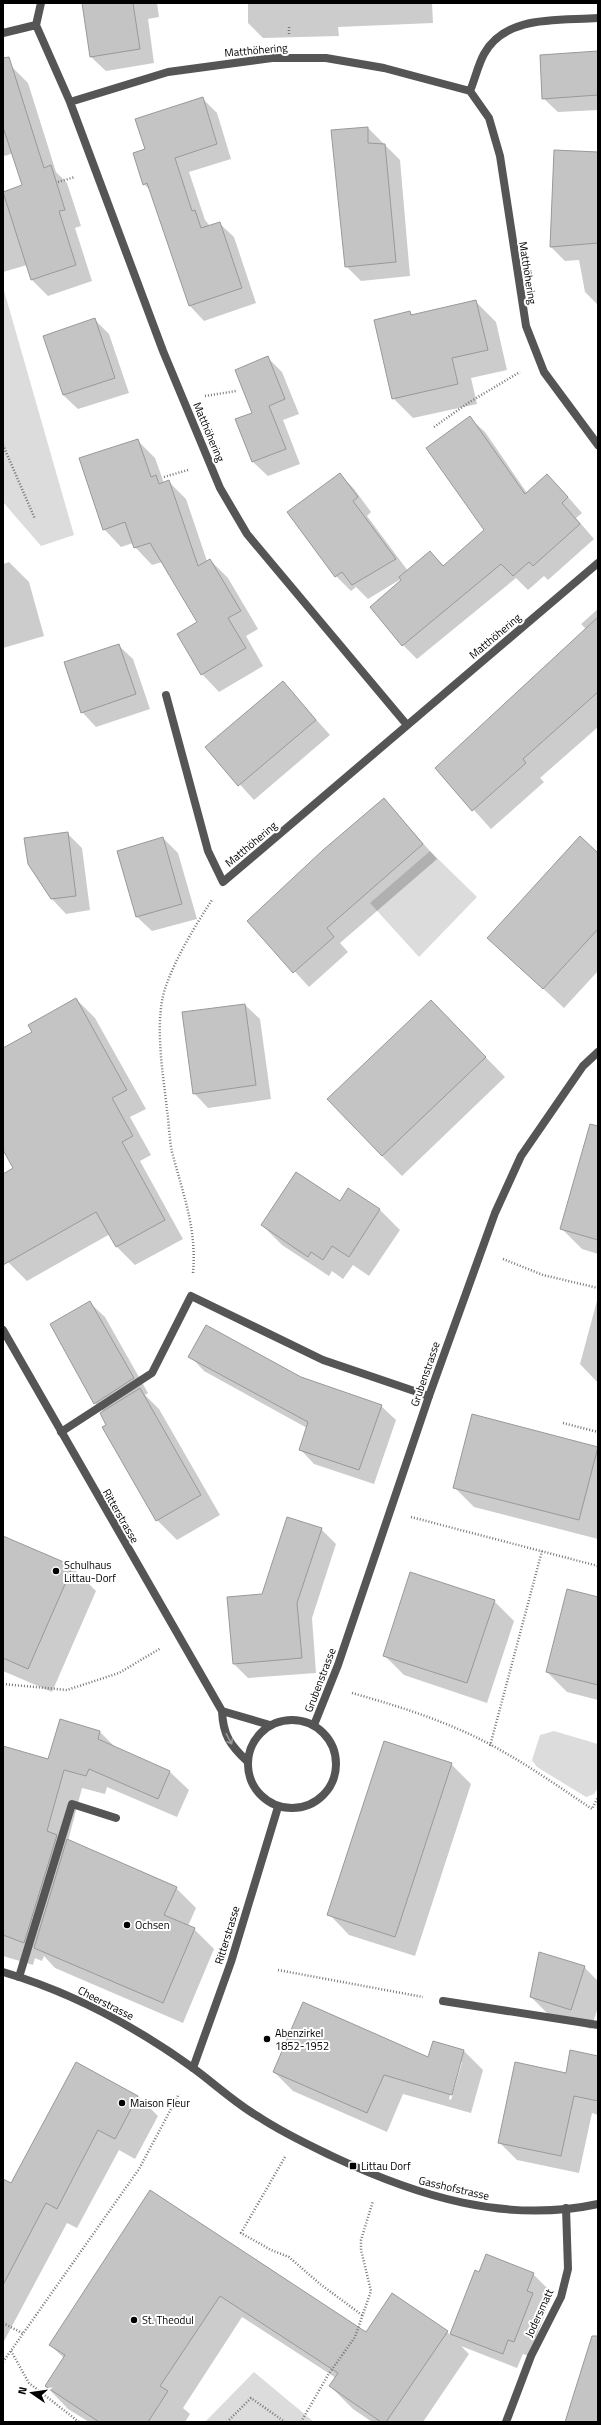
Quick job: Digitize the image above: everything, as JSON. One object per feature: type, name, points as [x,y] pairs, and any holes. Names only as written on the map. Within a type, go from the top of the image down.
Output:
[{"type":"street","points":[[3,33],[36,26],[41,3]]},
{"type":"street","points":[[470,91],[485,53],[504,31],[533,22],[598,18]]},
{"type":"street","name":"Matthöhering","points":[[36,26],[70,102],[163,352],[220,488],[247,534],[407,725]]},
{"type":"street","name":"Matthöhering","points":[[70,102],[168,72],[272,58],[326,58],[384,68],[470,91],[489,118],[500,156],[517,279],[526,326],[547,378],[598,445]]},
{"type":"street","name":"Matthöhering","points":[[166,694],[208,851],[223,882],[598,563]]},
{"type":"street","name":"Grubenstrasse","points":[[314,1725],[338,1665],[429,1396],[481,1249],[522,1156],[583,1066],[598,1052]]},
{"type":"street","points":[[60,1432],[152,1373],[191,1296],[323,1360],[429,1396]]},
{"type":"street","name":"Ritterstrasse","points":[[3,1330],[60,1432],[222,1711],[223,1728],[233,1747],[247,1761]]},
{"type":"street","points":[[222,1711],[270,1725]]},
{"type":"street","points":[[284,1720],[300,1720],[314,1725],[325,1734],[333,1746],[336,1760],[335,1775],[329,1788],[320,1799],[307,1806],[293,1809],[278,1807],[258,1794],[248,1773],[247,1761],[254,1740],[270,1725],[284,1720]]},
{"type":"street","points":[[19,1977],[72,1804],[116,1818]]},
{"type":"street","name":"Ritterstrasse","points":[[193,2068],[231,1962],[278,1807]]},
{"type":"street","name":"Cheerstrasse","points":[[3,1972],[68,1996],[119,2021],[193,2068]]},
{"type":"street","points":[[443,2001],[598,2025]]},
{"type":"street","name":"Gasshofstrasse","points":[[193,2068],[240,2105],[296,2139],[384,2180],[426,2194],[487,2208],[532,2210],[598,2204]]},
{"type":"street","name":"Jodersmatt","points":[[506,2422],[531,2356],[561,2297],[568,2269],[566,2208]]},
{"type":"path","points":[[434,427],[468,403],[539,361]]},
{"type":"path","points":[[185,404],[200,397],[236,391]]},
{"type":"path","points":[[3,445],[35,519]]},
{"type":"path","points":[[191,1296],[195,1251],[188,1202],[172,1150],[160,1047],[161,1016],[166,984],[197,923],[223,882]]},
{"type":"path","points":[[499,1258],[543,1275],[598,1288]]},
{"type":"path","points":[[563,1423],[598,1432]]},
{"type":"path","points":[[390,1512],[598,1566]]},
{"type":"path","points":[[490,1746],[542,1551]]},
{"type":"path","points":[[3,1684],[67,1690],[119,1673],[179,1638]]},
{"type":"path","points":[[352,1693],[417,1712],[468,1733],[512,1757],[592,1809],[598,1797]]},
{"type":"path","points":[[278,1970],[443,2001]]},
{"type":"path","points":[[3,2362],[139,2169],[179,2094]]},
{"type":"path","points":[[296,2139],[241,2233],[289,2257],[320,2284],[362,2316]]},
{"type":"path","points":[[300,2422],[328,2375],[354,2337],[371,2291],[360,2250],[361,2240],[373,2202]]},
{"type":"path","points":[[3,2323],[24,2334]]},
{"type":"path","points":[[11,2351],[29,2383],[78,2422]]},
{"type":"path","points":[[227,2422],[250,2398],[285,2422]]},
{"type":"shaded area","points":[[3,287],[74,535],[41,546],[3,502]]},
{"type":"shaded area","points":[[430,851],[477,897],[419,957],[370,903]]},
{"type":"shaded area","points":[[554,1731],[598,1744],[598,1788],[594,1794],[586,1797],[537,1767],[532,1760],[540,1735]]},
{"type":"shaded area","points":[[254,2372],[314,2422],[205,2422]]},
{"type":"building","points":[[82,3],[133,3],[140,49],[90,57]]},
{"type":"building","points":[[598,51],[598,95],[542,99],[540,55]]},
{"type":"building","points":[[9,57],[44,168],[51,165],[65,210],[59,211],[76,265],[31,280],[3,192],[22,185],[3,127],[3,58]]},
{"type":"building","points":[[203,97],[217,144],[175,158],[192,211],[195,210],[201,228],[220,222],[242,288],[189,306],[147,183],[143,185],[133,153],[145,149],[135,119]]},
{"type":"building","points":[[368,127],[368,143],[385,144],[396,262],[345,267],[331,130]]},
{"type":"building","points":[[554,150],[598,152],[598,243],[550,247]]},
{"type":"building","points":[[476,300],[488,350],[452,358],[458,384],[392,399],[374,320],[410,311],[411,315]]},
{"type":"building","points":[[95,318],[115,378],[63,395],[43,336]]},
{"type":"building","points":[[268,356],[285,399],[269,406],[286,449],[252,462],[235,419],[252,413],[235,370]]},
{"type":"building","points":[[470,416],[525,494],[547,474],[568,497],[562,503],[580,524],[533,566],[529,562],[513,576],[501,564],[402,646],[370,607],[401,580],[399,577],[430,551],[443,566],[484,530],[426,448]]},
{"type":"building","points":[[138,439],[151,477],[156,475],[159,484],[169,480],[198,566],[210,559],[241,611],[228,618],[246,648],[201,675],[177,634],[197,622],[150,543],[134,548],[125,522],[103,530],[79,458]]},
{"type":"building","points":[[340,473],[358,497],[353,501],[396,559],[352,585],[342,572],[335,577],[287,512]]},
{"type":"building","points":[[598,617],[598,692],[523,759],[526,763],[472,811],[435,768]]},
{"type":"building","points":[[119,644],[136,694],[81,713],[64,662]]},
{"type":"building","points":[[283,681],[316,720],[238,786],[205,747]]},
{"type":"building","points":[[384,798],[423,844],[327,928],[334,937],[293,973],[247,921],[323,850]]},
{"type":"building","points":[[68,832],[76,896],[51,899],[28,864],[24,838]]},
{"type":"building","points":[[580,836],[598,853],[598,929],[543,989],[487,938]]},
{"type":"building","points":[[163,837],[182,904],[136,917],[117,851]]},
{"type":"building","points":[[76,998],[127,1090],[112,1098],[133,1136],[122,1142],[165,1220],[116,1247],[96,1212],[3,1265],[3,1174],[13,1168],[3,1150],[3,1048],[32,1032],[28,1025]]},
{"type":"building","points":[[431,1000],[486,1057],[382,1156],[327,1099]]},
{"type":"building","points":[[245,1004],[256,1085],[193,1094],[182,1012]]},
{"type":"building","points":[[590,1124],[598,1126],[598,1240],[560,1229]]},
{"type":"building","points":[[296,1172],[340,1201],[348,1188],[380,1209],[349,1257],[332,1246],[323,1260],[311,1252],[308,1257],[261,1225]]},
{"type":"building","points":[[90,1301],[134,1378],[94,1404],[50,1324]]},
{"type":"building","points":[[206,1325],[301,1377],[382,1405],[359,1470],[299,1450],[308,1422],[188,1357]]},
{"type":"building","points":[[140,1388],[201,1495],[156,1521],[102,1427],[106,1425],[100,1413]]},
{"type":"building","points":[[472,1414],[598,1447],[579,1520],[453,1488]]},
{"type":"building","points":[[287,1517],[322,1528],[297,1603],[302,1658],[233,1664],[227,1597],[262,1594]]},
{"type":"building","points":[[3,1536],[73,1566],[28,1669],[3,1658]]},
{"type":"building","points":[[410,1572],[495,1600],[467,1683],[383,1656]]},
{"type":"building","points":[[567,1589],[598,1597],[598,1685],[546,1672]]},
{"type":"building","points":[[60,1719],[100,1731],[98,1739],[170,1771],[158,1799],[89,1769],[86,1776],[64,1770],[47,1831],[57,1835],[24,1943],[3,1935],[3,1746],[48,1759]]},
{"type":"building","points":[[384,1741],[452,1763],[395,1937],[327,1915]]},
{"type":"building","name":"Ochsen","points":[[67,1839],[177,1887],[164,1915],[195,1928],[163,2003],[34,1948]]},
{"type":"building","points":[[539,1952],[585,1966],[571,2010],[530,1997]]},
{"type":"building","points":[[303,2002],[428,2057],[433,2041],[464,2050],[452,2095],[384,2075],[367,2113],[273,2072]]},
{"type":"building","points":[[570,2050],[598,2056],[598,2101],[574,2096],[561,2156],[498,2143],[515,2062],[566,2073]]},
{"type":"building","points":[[76,2062],[138,2096],[115,2139],[98,2130],[57,2209],[46,2203],[3,2285],[3,2179],[11,2183]]},
{"type":"building","name":"St. Theodul","points":[[150,2190],[366,2332],[392,2293],[448,2331],[386,2422],[381,2422],[329,2386],[338,2373],[220,2296],[160,2386],[168,2391],[148,2422],[99,2422],[45,2386],[65,2355],[49,2345]]},
{"type":"building","points":[[486,2254],[534,2273],[527,2291],[533,2293],[514,2342],[508,2340],[503,2354],[450,2334],[475,2270],[479,2272]]},
{"type":"building","points":[[592,2336],[598,2336],[598,2422],[565,2422]]},
{"type":"place","name":"Schulhaus Littau-Dorf","points":[[56,1571]]},
{"type":"place","name":"Ochsen","points":[[127,1925]]},
{"type":"place","name":"Abenzirkel 1852-1952","points":[[267,2039]]},
{"type":"place","name":"Maison Fleur","points":[[122,2103]]},
{"type":"place","name":"Littau Dorf","points":[[353,2166]]},
{"type":"place","name":"St. Theodul","points":[[134,2320]]}]
